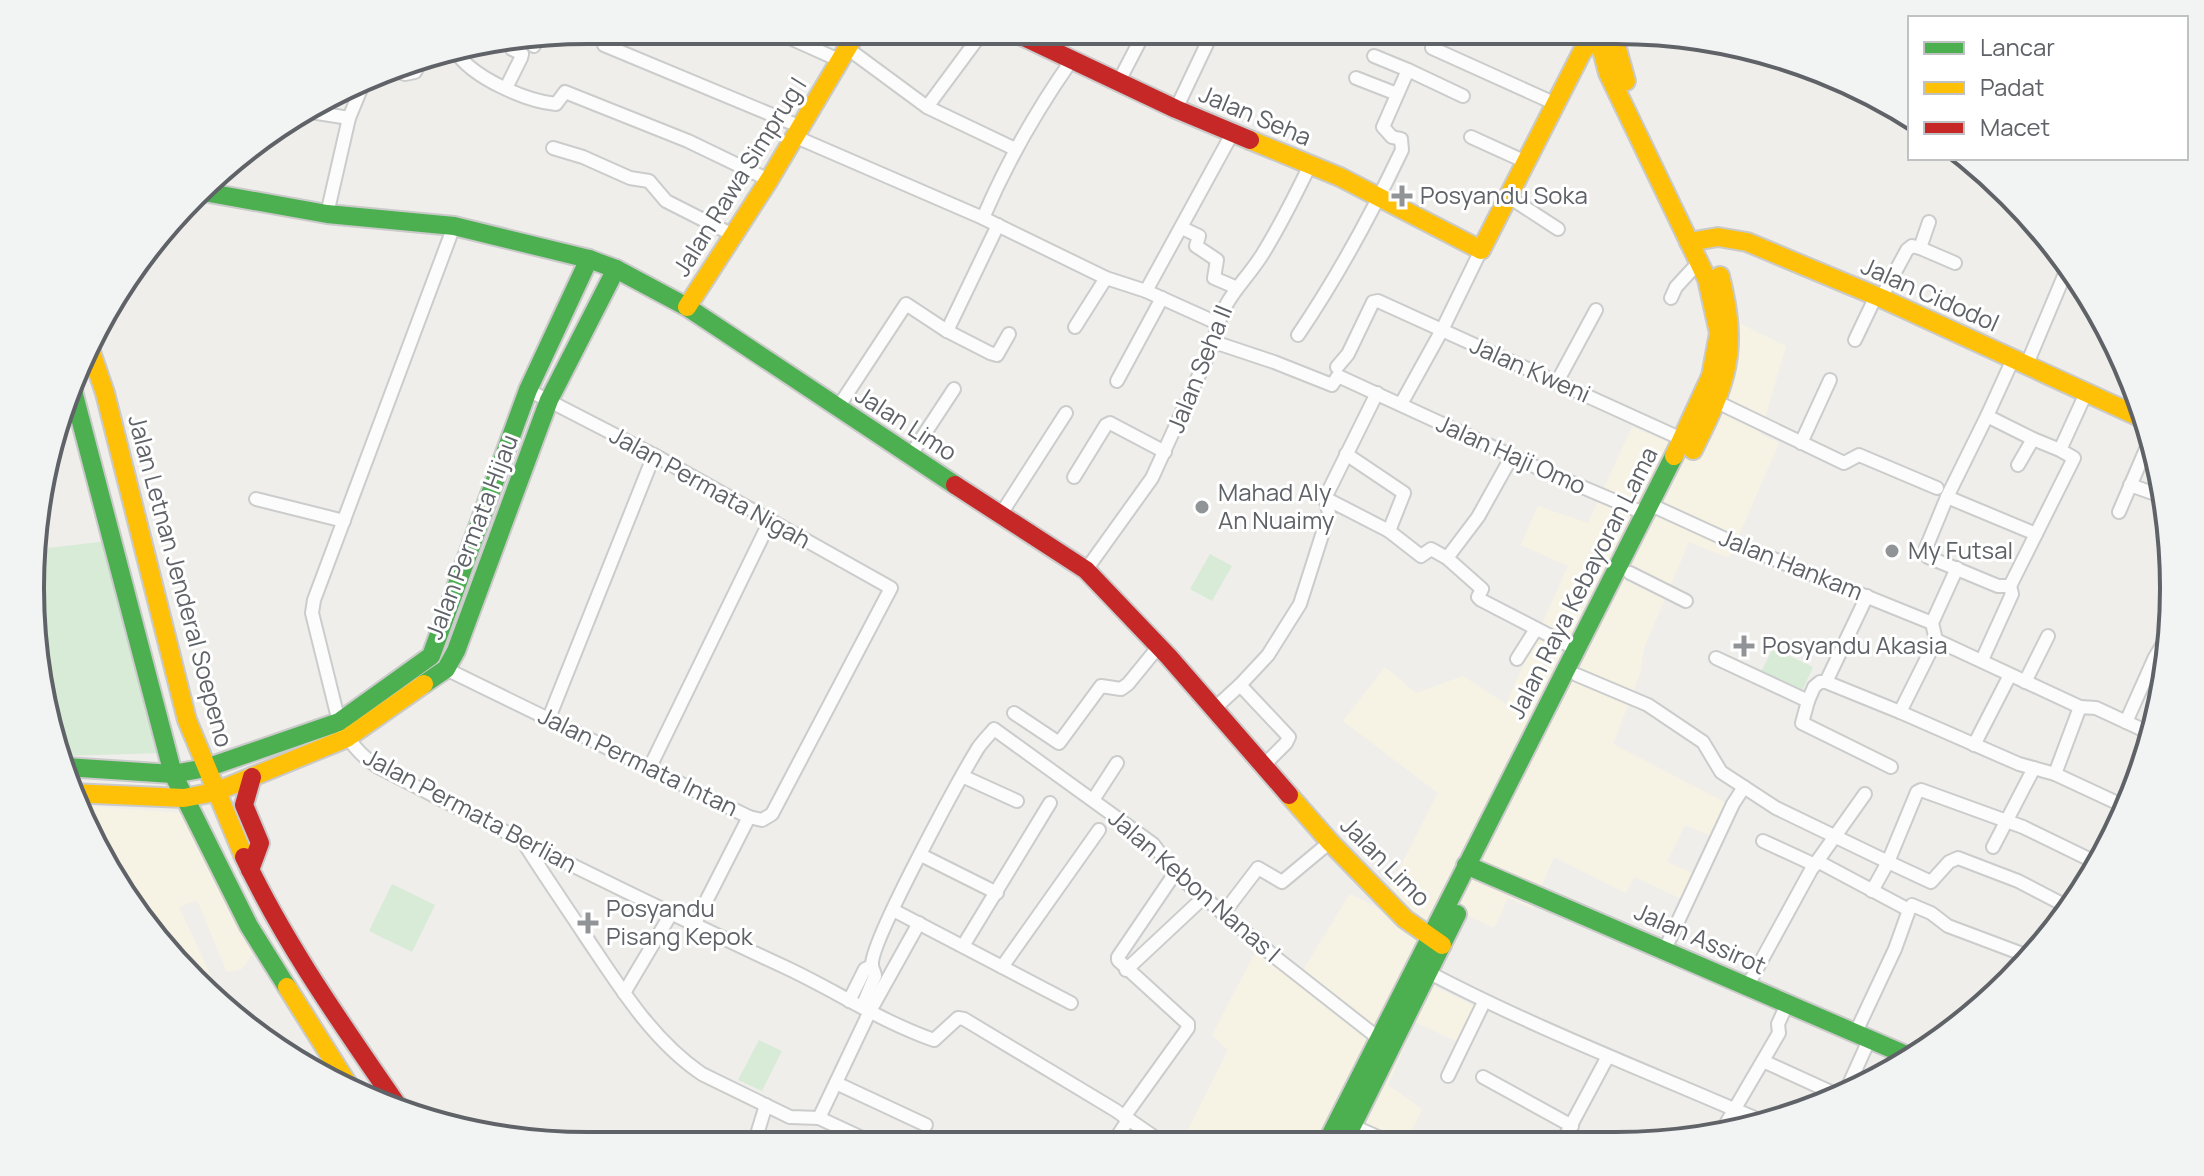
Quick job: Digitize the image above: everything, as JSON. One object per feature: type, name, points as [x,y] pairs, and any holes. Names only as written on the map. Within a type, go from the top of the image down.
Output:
[{"type":"street","points":[[813,44],[843,54],[927,107],[1015,149]]},
{"type":"street","name":"Jalan Rawa Simprug I","points":[[687,307],[769,180],[849,44]]},
{"type":"street","points":[[927,107],[974,44]]},
{"type":"street","name":"Jalan Seha","points":[[1039,44],[1118,83],[1380,197],[1481,250]]},
{"type":"street","points":[[1118,83],[1138,44]]},
{"type":"street","points":[[1176,109],[1207,44]]},
{"type":"street","points":[[1337,367],[1348,354],[1376,301],[1442,330],[1582,52],[1591,44]]},
{"type":"street","name":"Jalan Raya Kebayoran Lama","points":[[1333,1132],[1385,1042],[1561,694],[1576,649],[1689,442],[1717,402],[1729,365],[1733,332],[1720,275],[1696,240],[1610,44]]},
{"type":"street","points":[[604,45],[798,132],[1106,278],[1146,291],[1217,323]]},
{"type":"street","points":[[1432,48],[1556,104]]},
{"type":"street","points":[[506,88],[522,54],[513,50]]},
{"type":"street","points":[[1374,56],[1463,96]]},
{"type":"street","points":[[461,59],[506,88],[537,102],[555,104],[565,92],[688,141],[769,180]]},
{"type":"street","points":[[983,218],[1015,149],[1071,61]]},
{"type":"street","points":[[1298,335],[1335,281],[1404,145],[1401,139],[1392,137],[1383,127],[1408,70]]},
{"type":"street","points":[[1356,78],[1397,94]]},
{"type":"street","points":[[327,214],[349,118],[359,95]]},
{"type":"street","points":[[322,114],[349,118]]},
{"type":"street","points":[[1146,291],[1233,132]]},
{"type":"street","points":[[1471,137],[1526,162]]},
{"type":"street","points":[[553,148],[583,157],[630,178],[649,181],[666,201],[733,235]]},
{"type":"street","name":"Jalan Seha II","points":[[1086,570],[1152,478],[1214,342],[1217,323],[1235,287],[1269,243],[1310,165]]},
{"type":"street","name":"Jalan Limo","points":[[213,194],[327,214],[454,226],[589,259],[616,269],[687,307],[837,409],[1086,570],[1159,646],[1330,842],[1405,919],[1436,942]]},
{"type":"street","points":[[1509,197],[1558,229]]},
{"type":"street","points":[[1920,248],[1929,222]]},
{"type":"street","points":[[947,331],[998,225]]},
{"type":"street","points":[[343,730],[312,606],[454,226]]},
{"type":"street","points":[[1182,228],[1199,236],[1196,246],[1217,260],[1214,278],[1235,287]]},
{"type":"street","name":"Jalan Cidodol","points":[[1696,240],[1724,237],[1747,242],[1878,297],[2131,413]]},
{"type":"street","name":"Jalan Raya Kebayoran Lama","points":[[1689,442],[1711,376],[1719,333],[1696,240]]},
{"type":"street","points":[[1855,340],[1878,297],[1912,246],[1955,263]]},
{"type":"street","name":"Jalan Permata Hijau","points":[[75,768],[173,774],[206,768],[343,730],[426,660],[435,648],[528,390],[589,259]]},
{"type":"street","points":[[1671,298],[1676,287],[1699,262]]},
{"type":"street","name":"Jalan Permata Hijau","points":[[84,794],[184,798],[215,792],[252,777],[343,730],[446,669],[456,651],[549,400],[616,269]]},
{"type":"street","points":[[1075,327],[1106,278]]},
{"type":"street","points":[[2010,586],[1998,586],[1928,557],[1926,552],[1942,493],[2020,362],[2062,278]]},
{"type":"street","points":[[1117,381],[1162,298]]},
{"type":"street","points":[[837,409],[906,304],[947,331],[997,355],[1009,334]]},
{"type":"street","points":[[1557,382],[1596,310]]},
{"type":"street","name":"Jalan Kweni","points":[[1401,404],[1442,330],[1689,442]]},
{"type":"street","name":"Jalan Haji Omo","points":[[1214,342],[1332,385],[1338,376],[1512,456],[1653,510]]},
{"type":"street","name":"Jalan Letnan Jenderal Soepeno","points":[[94,360],[105,393],[187,720],[215,792],[250,870],[288,939],[391,1095]]},
{"type":"street","points":[[1801,443],[1830,380]]},
{"type":"street","points":[[910,456],[954,389]]},
{"type":"street","name":"Jalan Permata Nigah","points":[[528,390],[654,455],[891,588]]},
{"type":"street","points":[[1214,709],[1268,655],[1300,604],[1329,513],[1325,498],[1377,393]]},
{"type":"street","points":[[2060,450],[2086,393]]},
{"type":"street","points":[[1717,402],[1844,463],[1859,455],[2036,534]]},
{"type":"street","points":[[76,404],[173,774],[221,873],[265,952],[341,1073]]},
{"type":"street","points":[[1001,514],[1066,413]]},
{"type":"street","points":[[1982,660],[2012,594],[2010,586],[2074,458],[1987,416]]},
{"type":"street","points":[[1074,477],[1110,423],[1165,452]]},
{"type":"street","points":[[2018,465],[2033,439]]},
{"type":"street","points":[[1346,454],[1404,493],[1389,531]]},
{"type":"street","points":[[549,718],[654,455]]},
{"type":"street","points":[[2119,512],[2143,455]]},
{"type":"street","points":[[1447,558],[1478,517],[1512,456]]},
{"type":"street","points":[[2130,485],[2152,493]]},
{"type":"street","points":[[1325,498],[1389,531],[1418,555],[1424,555],[1431,549],[1447,558],[1482,589],[1480,599],[1576,649]]},
{"type":"street","points":[[256,499],[344,521]]},
{"type":"street","name":"Jalan Raya Kebayoran Lama","points":[[1561,694],[1577,675],[1630,573],[1653,510]]},
{"type":"street","name":"Jalan Hankam","points":[[1653,510],[1932,623]]},
{"type":"street","points":[[650,767],[770,521]]},
{"type":"street","points":[[1900,712],[1936,640],[1932,623],[1957,568]]},
{"type":"street","points":[[1630,573],[1686,601]]},
{"type":"street","name":"Jalan Permata Intan","points":[[446,669],[749,817],[762,820],[772,814],[891,588]]},
{"type":"street","points":[[1826,682],[1867,596]]},
{"type":"street","points":[[1517,659],[1536,629]]},
{"type":"street","points":[[2025,682],[2048,636]]},
{"type":"street","points":[[1936,640],[2080,707],[2096,708],[2141,729]]},
{"type":"street","points":[[1014,713],[1059,743],[1093,693],[1101,686],[1121,689],[1159,646]]},
{"type":"street","points":[[2126,722],[2155,657]]},
{"type":"street","points":[[1716,658],[1808,701]]},
{"type":"street","points":[[1577,675],[1648,705],[1703,742],[1721,772],[1776,808],[1888,862],[1931,882],[1949,862],[1958,858],[2018,881],[2059,902]]},
{"type":"street","points":[[1974,745],[2010,675]]},
{"type":"street","points":[[1891,767],[1802,723],[1814,687],[1826,682],[1974,745],[2055,774],[2113,801]]},
{"type":"street","points":[[1240,685],[1289,737],[1263,766]]},
{"type":"street","points":[[2055,774],[2080,707]]},
{"type":"street","name":"Jalan Kebon Nanas I","points":[[962,776],[980,745],[994,729],[1153,844],[1175,873],[1275,957],[1385,1042]]},
{"type":"street","name":"Jalan Permata Berlian","points":[[343,730],[367,760],[378,767],[524,843],[934,1040],[962,1018],[1126,1118]]},
{"type":"street","points":[[1093,800],[1117,763]]},
{"type":"street","points":[[1993,847],[2034,768]]},
{"type":"street","points":[[819,1118],[866,1009],[875,976],[872,966],[893,910],[962,776],[1017,801]]},
{"type":"street","points":[[250,870],[260,843],[242,808],[243,797],[252,777]]},
{"type":"street","points":[[1665,949],[1733,804],[1744,787]]},
{"type":"street","points":[[1872,891],[1888,862],[1917,792],[1921,790],[2007,821],[2088,858]]},
{"type":"street","points":[[1748,985],[1817,863],[1865,794]]},
{"type":"street","points":[[963,946],[1050,803]]},
{"type":"street","points":[[694,925],[749,817]]},
{"type":"street","points":[[1002,967],[1099,830]]},
{"type":"street","points":[[1763,841],[1817,863],[1909,910]]},
{"type":"street","points":[[1229,906],[1258,868],[1282,882],[1330,842]]},
{"type":"street","points":[[524,843],[624,993],[664,1041],[689,1065],[790,1117],[819,1118],[849,1132]]},
{"type":"street","points":[[921,855],[997,893]]},
{"type":"street","name":"Jalan Assirot","points":[[1472,868],[1899,1052]]},
{"type":"street","points":[[1119,1132],[1189,1026],[1167,1003],[1119,964],[1118,957],[1175,873]]},
{"type":"street","points":[[1126,970],[1204,897]]},
{"type":"street","points":[[1851,1079],[1862,1037],[1912,905],[1931,913],[1948,926],[2020,953]]},
{"type":"street","points":[[893,910],[1071,1003]]},
{"type":"street","points":[[624,993],[671,914]]},
{"type":"street","points":[[866,1009],[919,923]]},
{"type":"street","points":[[265,952],[273,941],[288,939]]},
{"type":"street","points":[[849,1001],[865,969],[872,966]]},
{"type":"street","points":[[1422,969],[1484,1002],[1607,1058],[1748,1115]]},
{"type":"street","points":[[1448,1076],[1484,1002]]},
{"type":"street","points":[[1727,1121],[1780,1031],[1778,1024],[1787,1004]]},
{"type":"street","name":"Jalan Raya Kebayoran Lama","points":[[1350,1132],[1385,1042]]},
{"type":"street","points":[[1568,1132],[1607,1058]]},
{"type":"street","points":[[1763,1061],[1826,1090]]},
{"type":"street","points":[[1483,1077],[1564,1132]]},
{"type":"street","points":[[836,1083],[926,1125]]},
{"type":"street","points":[[758,1132],[766,1105]]},
{"type":"street","points":[[1126,1118],[1147,1132]]},
{"type":"shaded area","points":[[1703,306],[1786,346],[1760,434],[1779,443],[1729,558],[1689,542],[1644,648],[1640,674],[1613,744],[1728,804],[1714,837],[1685,825],[1667,862],[1694,874],[1684,900],[1634,877],[1626,893],[1554,857],[1532,909],[1508,898],[1494,928],[1461,912],[1429,984],[1479,1008],[1462,1044],[1415,1022],[1388,1085],[1422,1109],[1411,1132],[1187,1132],[1228,1050],[1212,1035],[1257,949],[1303,970],[1350,894],[1379,908],[1438,793],[1343,721],[1385,667],[1416,693],[1463,676],[1506,704],[1568,566],[1521,545],[1538,506],[1588,523],[1632,427],[1671,443],[1689,406],[1711,340]]},
{"type":"shaded area","points":[[90,806],[183,813],[257,947],[242,969],[227,972],[197,900],[179,907],[212,978],[203,973],[156,919],[117,860]]},
{"type":"green space","points":[[108,541],[161,753],[71,756],[54,694],[49,659],[45,624],[45,548]]},
{"type":"green space","points":[[1210,554],[1232,566],[1212,601],[1190,589]]},
{"type":"green space","points":[[1773,648],[1813,667],[1802,691],[1761,672]]},
{"type":"green space","points":[[392,884],[435,905],[412,952],[369,931]]},
{"type":"green space","points":[[759,1040],[782,1051],[762,1091],[738,1080]]},
{"type":"traffic: fast","points":[[213,194],[327,214],[454,226],[589,259],[616,269],[687,307],[955,485]]},
{"type":"traffic: fast","points":[[75,768],[173,774],[206,768],[339,722],[431,656],[528,390],[589,259]]},
{"type":"traffic: fast","points":[[424,684],[446,669],[456,651],[549,400],[616,269]]},
{"type":"traffic: fast","points":[[76,404],[173,774],[249,926],[287,987]]},
{"type":"traffic: fast","points":[[1332,1132],[1674,456]]},
{"type":"traffic: fast","points":[[1466,865],[1899,1052]]},
{"type":"traffic: fast","points":[[1349,1132],[1457,914]]},
{"type":"traffic: slow","points":[[687,307],[769,180],[850,44]]},
{"type":"traffic: slow","points":[[1250,140],[1340,177],[1481,250],[1582,52],[1589,44]]},
{"type":"traffic: slow","points":[[1600,44],[1608,73],[1707,279],[1719,333],[1711,376],[1674,456]]},
{"type":"traffic: slow","points":[[1616,44],[1626,81]]},
{"type":"traffic: slow","points":[[1689,242],[1718,237],[1747,242],[1881,298],[2131,413]]},
{"type":"traffic: slow","points":[[1693,450],[1721,385],[1729,347],[1729,326],[1720,276]]},
{"type":"traffic: slow","points":[[94,360],[105,393],[187,720],[244,857]]},
{"type":"traffic: slow","points":[[84,794],[184,798],[215,792],[347,738],[424,684]]},
{"type":"traffic: slow","points":[[1289,795],[1405,919],[1442,945]]},
{"type":"traffic: slow","points":[[287,987],[341,1073]]},
{"type":"traffic: jam","points":[[1039,44],[1250,140]]},
{"type":"traffic: jam","points":[[955,485],[1086,570],[1169,657],[1289,795]]},
{"type":"traffic: jam","points":[[250,870],[260,843],[244,805],[252,777]]},
{"type":"traffic: jam","points":[[244,857],[297,954],[390,1095]]},
{"type":"place","name":"Posyandu Soka","points":[[1402,196]]},
{"type":"place","name":"Mahad Aly An Nuaimy","points":[[1202,507]]},
{"type":"place","name":"My Futsal","points":[[1892,551]]},
{"type":"place","name":"Posyandu Akasia","points":[[1744,646]]},
{"type":"place","name":"Posyandu Pisang Kepok","points":[[588,923]]}]
